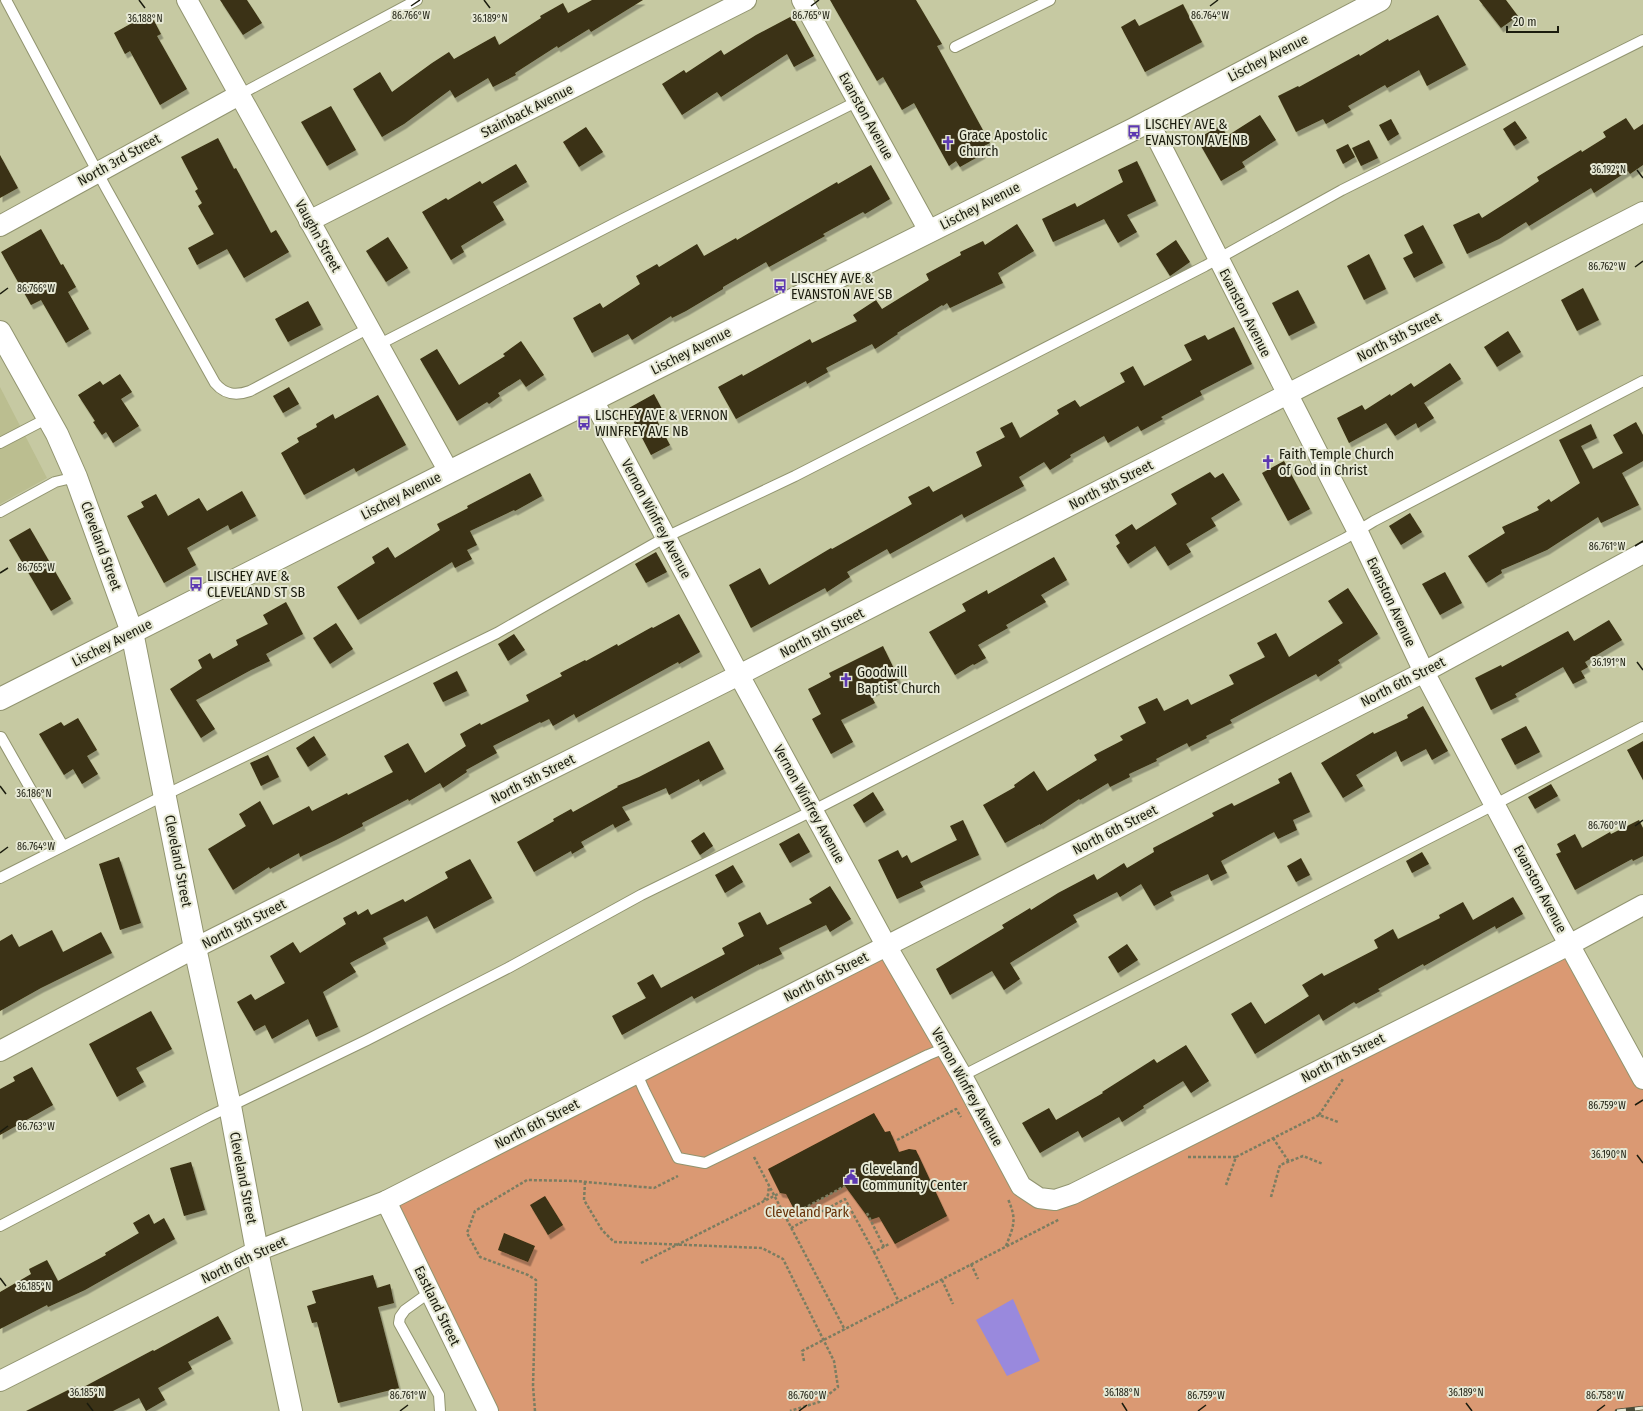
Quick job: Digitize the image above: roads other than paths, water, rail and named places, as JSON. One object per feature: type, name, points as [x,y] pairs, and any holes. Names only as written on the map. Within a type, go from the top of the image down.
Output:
[{"type":"street","name":"Vaughn Street","points":[[187,0],[448,472]]},
{"type":"street","name":"Stainback Avenue","points":[[309,221],[746,0]]},
{"type":"street","name":"Evanston Avenue","points":[[802,0],[929,231]]},
{"type":"street","name":"Lischey Avenue","points":[[0,699],[1149,120],[1380,0]]},
{"type":"street","name":"North 3rd Street","points":[[0,226],[239,95]]},
{"type":"street","name":"Evanston Avenue","points":[[1149,120],[1217,258],[1357,530],[1424,672],[1569,944],[1642,1075]]},
{"type":"street","name":"North 5th Street","points":[[0,1050],[195,948],[739,675],[1643,212]]},
{"type":"street","name":"Cleveland Street","points":[[0,332],[48,418],[76,477],[132,632],[195,948],[230,1106],[257,1250],[291,1411]]},
{"type":"street","name":"Vernon Winfrey Avenue","points":[[593,400],[812,811],[887,947],[962,1076],[1021,1186],[1039,1198]]},
{"type":"street","name":"North 6th Street","points":[[0,1381],[257,1250],[386,1201],[1424,672],[1643,553]]},
{"type":"street","name":"North 7th Street","points":[[1039,1198],[1056,1200],[1073,1194],[1569,944],[1643,905]]},
{"type":"street","name":"Eastland Street","points":[[386,1201],[488,1411]]},
{"type":"lane","points":[[6,0],[98,172],[215,384],[220,389],[226,393],[236,394],[250,391],[369,328]]},
{"type":"lane","points":[[239,95],[417,0]]},
{"type":"lane","points":[[955,47],[1050,0]]},
{"type":"lane","points":[[0,878],[165,795],[497,633],[666,537],[795,476],[1217,258],[1342,190],[1643,40]]},
{"type":"lane","points":[[378,345],[616,223],[858,102]]},
{"type":"lane","points":[[0,1226],[230,1106],[381,1033],[508,968],[641,895],[812,811],[1346,538],[1357,530],[1643,381]]},
{"type":"lane","points":[[0,443],[48,418]]},
{"type":"lane","points":[[0,512],[55,482],[76,477]]},
{"type":"lane","points":[[962,1076],[1643,727]]},
{"type":"lane","points":[[1,737],[63,846]]},
{"type":"lane","points":[[637,1074],[678,1158],[705,1163],[945,1048]]},
{"type":"lane","points":[[430,1292],[405,1310],[400,1316],[399,1323],[439,1395],[440,1411]]},
{"type":"railway","points":[[1617,1411],[1643,1408]]},
{"type":"place","name":"LISCHEY AVE & EVANSTON AVE NB","points":[[1134,132]]},
{"type":"place","name":"Grace Apostolic Church","points":[[948,143]]},
{"type":"place","name":"LISCHEY AVE & EVANSTON AVE SB","points":[[780,286]]},
{"type":"place","name":"LISCHEY AVE & VERNON WINFREY AVE NB","points":[[584,423]]},
{"type":"place","name":"Faith Temple Church of God in Christ","points":[[1268,462]]},
{"type":"place","name":"LISCHEY AVE & CLEVELAND ST SB","points":[[196,584]]},
{"type":"place","name":"Goodwill Baptist Church","points":[[846,680]]},
{"type":"place","name":"Cleveland Community Center","points":[[851,1177]]},
{"type":"park label","name":"Cleveland Park","points":[[807,1212]]}]
